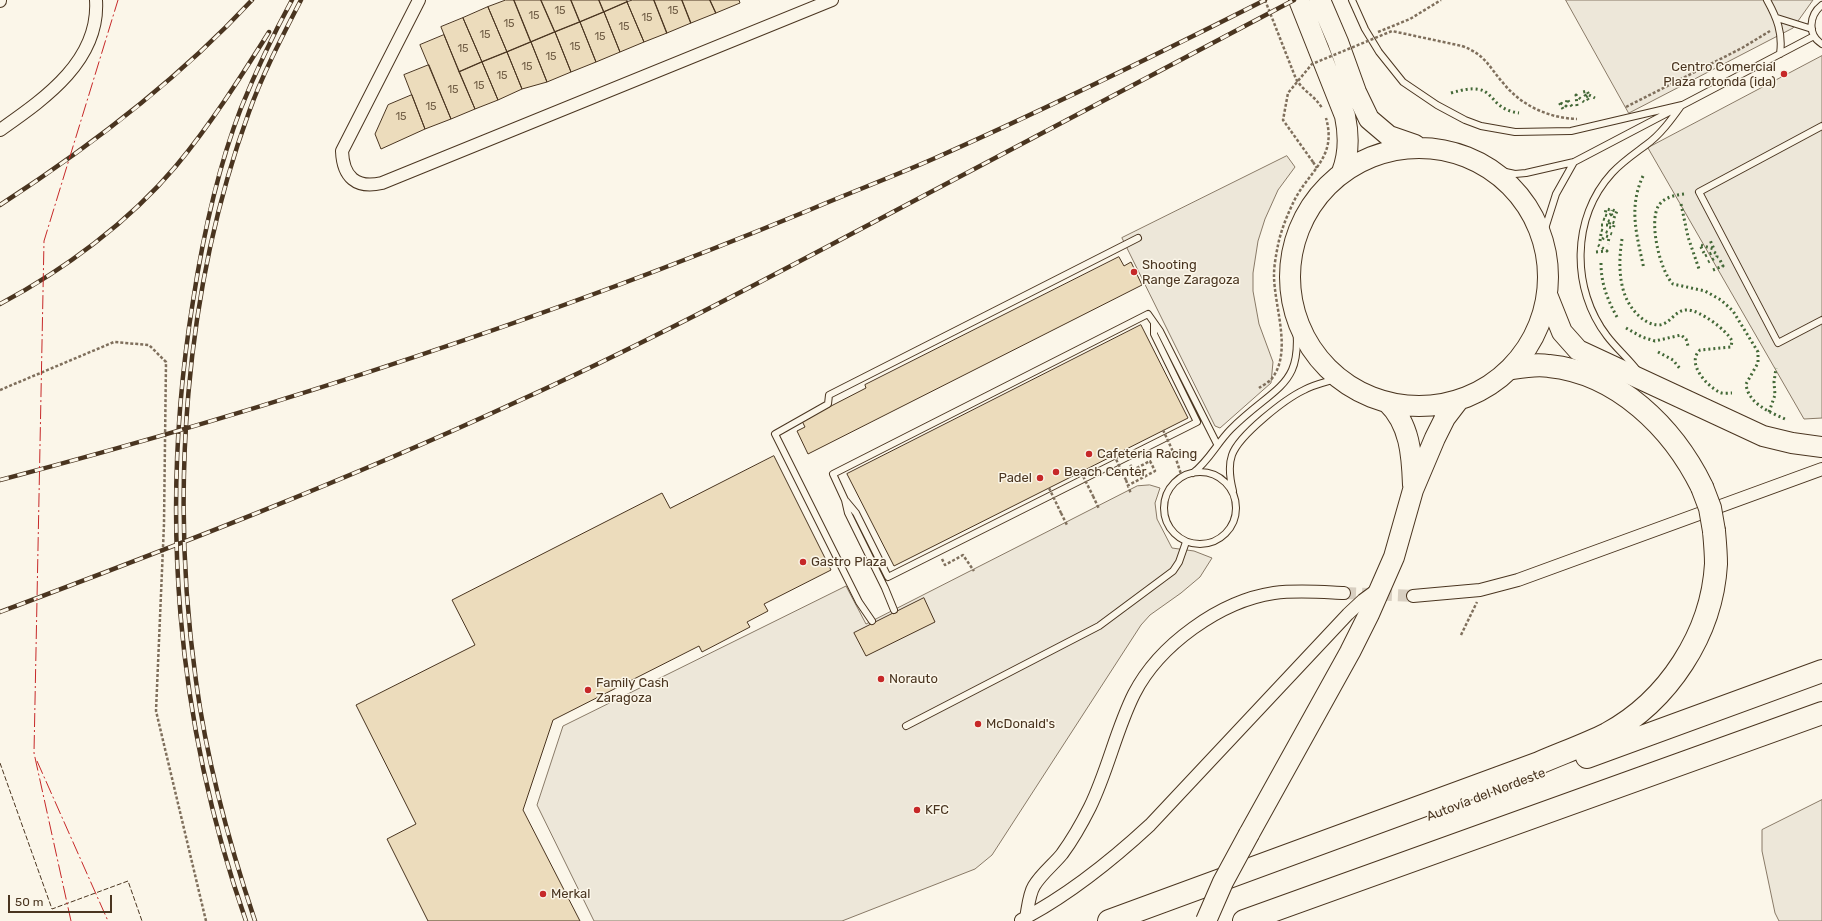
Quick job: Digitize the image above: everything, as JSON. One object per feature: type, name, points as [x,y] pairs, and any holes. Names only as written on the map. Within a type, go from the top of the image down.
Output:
[{"type":"highway","points":[[1109,921],[1540,762],[1606,734],[1634,716],[1660,692],[1686,660],[1700,630],[1710,602],[1716,564],[1714,531],[1710,508],[1694,469],[1673,439],[1659,423],[1626,396],[1591,377],[1562,368],[1548,366],[1513,368]]},
{"type":"highway","name":"Autovía del Nordeste","points":[[1150,921],[1822,671]]},
{"type":"highway","points":[[1244,921],[1822,713]]},
{"type":"main road","points":[[1299,0],[1345,116],[1348,129],[1348,146],[1342,172]]},
{"type":"main road","points":[[1320,0],[1338,42],[1358,97],[1369,119],[1389,136],[1425,148],[1449,153],[1498,174],[1515,188],[1530,207],[1539,223],[1543,235],[1547,259],[1548,297],[1544,316],[1534,338],[1513,368],[1488,388],[1458,401],[1435,406],[1410,406],[1387,402],[1362,393],[1339,378],[1324,365],[1311,348],[1301,330],[1294,311],[1290,292],[1289,272],[1291,253],[1296,234],[1304,216],[1314,200],[1327,185],[1342,172],[1361,160],[1381,152],[1403,148],[1425,148]]},
{"type":"main road","points":[[1548,297],[1559,327],[1566,339],[1575,348],[1762,436],[1792,444],[1822,447]]},
{"type":"main road","points":[[1206,921],[1223,882],[1350,652],[1382,586],[1394,557],[1413,490],[1445,418],[1458,401]]},
{"type":"main road","points":[[1387,402],[1399,416],[1407,436],[1412,470],[1413,490]]},
{"type":"street","points":[[0,130],[30,109],[59,84],[80,60],[92,35],[97,15],[96,0]]},
{"type":"street","points":[[426,0],[351,148],[350,160],[355,170],[370,178],[395,170],[814,0]]},
{"type":"street","points":[[426,0],[342,151],[343,162],[348,174],[357,182],[368,186],[382,183],[832,0]]},
{"type":"street","points":[[1413,596],[1480,590],[1518,580],[1822,469]]},
{"type":"street","points":[[1023,919],[1079,886],[1133,841],[1348,614],[1363,600],[1382,586]]},
{"type":"street","points":[[1023,919],[1034,886],[1063,853],[1077,831],[1090,805],[1134,694],[1150,668],[1180,639],[1204,621],[1227,607],[1249,599],[1275,593],[1344,593]]},
{"type":"lane","points":[[1352,0],[1369,36],[1390,68],[1403,82],[1464,120],[1497,130],[1532,133],[1571,131],[1682,105]]},
{"type":"lane","points":[[1767,0],[1777,18],[1780,30],[1780,54]]},
{"type":"lane","points":[[1822,5],[1814,15],[1812,29],[1814,36],[1822,44]]},
{"type":"lane","points":[[1777,18],[1812,29]]},
{"type":"lane","points":[[1487,168],[1515,174],[1526,173],[1574,162],[1814,36]]},
{"type":"lane","points":[[1646,382],[1607,336],[1592,311],[1582,283],[1582,233],[1590,207],[1611,174],[1622,163],[1651,140],[1682,105]]},
{"type":"lane","points":[[1822,126],[1699,192],[1778,343],[1822,320]]},
{"type":"lane","points":[[1543,235],[1556,194],[1574,162]]},
{"type":"lane","points":[[872,621],[859,602],[775,434],[828,404],[829,395],[1138,238]]},
{"type":"lane","points":[[1294,311],[1297,332],[1297,354],[1288,378],[1279,389],[1234,427],[1217,444],[1201,467],[1193,473],[1182,477],[1173,484],[1167,494],[1164,505],[1165,517],[1169,527],[1176,536],[1186,542],[1205,544],[1224,536],[1231,527],[1235,517],[1236,506],[1230,472],[1230,460],[1237,445],[1275,409],[1292,396],[1315,385],[1339,378]]},
{"type":"lane","points":[[894,610],[885,588],[848,513],[845,500],[833,474],[1148,314],[1160,331],[1217,444]]},
{"type":"lane","points":[[845,500],[856,513],[888,577],[1197,422],[1154,334],[1154,323]]},
{"type":"lane","points":[[1193,473],[1205,473],[1217,476],[1227,484],[1234,494]]},
{"type":"lane","points":[[906,726],[1099,626],[1172,571],[1180,562],[1186,542]]},
{"type":"path","points":[[1259,388],[1273,378],[1279,366],[1282,338],[1274,275],[1278,244],[1295,199],[1318,168],[1326,153],[1329,141],[1327,119],[1317,99],[1301,88],[1296,79],[1265,0]]},
{"type":"path","points":[[1369,36],[1410,19],[1441,0]]},
{"type":"path","points":[[1622,109],[1742,48],[1769,31],[1780,30]]},
{"type":"path","points":[[1318,168],[1283,120],[1288,93],[1312,64],[1392,31],[1462,46],[1478,53],[1510,91],[1525,102],[1554,116],[1580,119]]},
{"type":"path","points":[[0,390],[114,342],[149,345],[166,362],[164,524],[156,711],[206,921]]},
{"type":"path","points":[[1163,430],[1176,456],[1182,477]]},
{"type":"path","points":[[1114,455],[1131,494]]},
{"type":"path","points":[[1127,486],[1155,471],[1150,461],[1133,470]]},
{"type":"path","points":[[1081,472],[1099,509]]},
{"type":"path","points":[[1049,488],[1067,525]]},
{"type":"path","points":[[945,565],[963,555],[974,571]]},
{"type":"path","points":[[1461,635],[1476,603],[1480,590]]},
{"type":"shaded area","points":[[1566,0],[1813,0],[1793,28],[1629,113]]},
{"type":"shaded area","points":[[1822,56],[1822,418],[1804,419],[1648,148]]},
{"type":"shaded area","points":[[1287,156],[1295,167],[1278,190],[1265,219],[1258,241],[1253,273],[1253,291],[1259,324],[1273,362],[1271,383],[1220,428],[1215,426],[1122,238]]},
{"type":"shaded area","points":[[1150,485],[1160,488],[1155,503],[1157,519],[1172,548],[1194,551],[1212,558],[1200,577],[1181,593],[1150,615],[1141,625],[992,855],[975,869],[842,921],[594,921],[537,805],[563,726],[846,586],[866,624],[1137,486]]},
{"type":"shaded area","points":[[1822,800],[1822,921],[1779,921],[1775,913],[1762,851],[1762,830]]},
{"type":"building","points":[[506,0],[514,0],[531,42],[507,52],[488,7]]},
{"type":"building","points":[[514,0],[541,0],[555,32],[531,42]]},
{"type":"building","points":[[541,0],[571,0],[580,22],[555,32]]},
{"type":"building","points":[[571,0],[599,0],[604,12],[580,22]]},
{"type":"building","points":[[599,0],[627,0],[627,2],[604,12]]},
{"type":"building","points":[[633,0],[654,0],[667,33],[644,42],[627,2]]},
{"type":"building","points":[[654,0],[682,0],[691,23],[667,33]]},
{"type":"building","points":[[682,0],[710,0],[716,13],[691,23]]},
{"type":"building","points":[[710,0],[739,0],[740,3],[716,13]]},
{"type":"building","points":[[627,2],[644,42],[620,52],[604,12]]},
{"type":"building","points":[[488,7],[507,52],[482,62],[463,18]]},
{"type":"building","points":[[604,12],[620,52],[596,62],[580,22]]},
{"type":"building","points":[[463,18],[482,62],[459,72],[441,27]]},
{"type":"building","points":[[580,22],[596,62],[571,72],[555,32]]},
{"type":"building","points":[[555,32],[571,72],[547,82],[531,42]]},
{"type":"building","points":[[444,35],[475,109],[451,119],[420,45]]},
{"type":"building","points":[[531,42],[547,82],[522,89],[507,52]]},
{"type":"building","points":[[507,52],[522,89],[498,100],[482,62]]},
{"type":"building","points":[[482,62],[498,100],[475,109],[459,72]]},
{"type":"building","points":[[429,65],[451,119],[425,129],[404,75]]},
{"type":"building","points":[[412,95],[425,129],[381,149],[375,134],[388,105]]},
{"type":"building","points":[[1119,257],[1124,266],[1131,262],[1142,285],[808,454],[797,431],[805,427],[802,421],[866,388],[865,385]]},
{"type":"building","points":[[1141,325],[1188,418],[894,566],[847,474]]},
{"type":"building","points":[[774,456],[831,570],[764,604],[768,611],[747,622],[750,627],[702,652],[699,646],[553,720],[523,810],[580,921],[428,921],[387,839],[416,824],[356,705],[475,645],[452,600],[662,493],[670,508]]},
{"type":"building","points":[[924,598],[935,622],[866,656],[854,633]]},
{"type":"tunnel","points":[[1344,593],[1413,596]]},
{"type":"railway","points":[[0,205],[34,183],[100,135],[164,84],[224,29],[252,0]]},
{"type":"railway","points":[[246,921],[222,846],[203,769],[190,692],[180,615],[176,537],[177,458],[183,380],[193,301],[201,252],[218,179],[232,131],[241,108],[265,53],[292,0]]},
{"type":"railway","points":[[255,921],[236,862],[220,802],[206,742],[196,681],[188,610],[184,539],[184,466],[188,394],[197,321],[210,250],[227,180],[260,83],[301,0]]},
{"type":"railway","points":[[0,480],[205,423],[307,392],[509,325],[708,251],[933,159],[1017,121],[1265,0]]},
{"type":"railway","points":[[0,612],[130,563],[323,486],[450,432],[560,382],[650,338],[829,246],[1294,0]]},
{"type":"railway","points":[[0,304],[48,276],[94,243],[117,225],[158,187],[189,150],[213,117],[269,32]]},
{"type":"hedge","points":[[1451,93],[1467,89],[1485,91],[1500,106],[1519,113]]},
{"type":"hedge","points":[[1586,97],[1589,95],[1587,91],[1583,92],[1589,101]]},
{"type":"hedge","points":[[1577,106],[1576,95],[1584,102]]},
{"type":"hedge","points":[[1589,95],[1595,98]]},
{"type":"hedge","points":[[1563,109],[1559,102],[1566,106],[1567,99],[1573,108]]},
{"type":"hedge","points":[[1643,176],[1638,188],[1636,199],[1635,222],[1644,269]]},
{"type":"hedge","points":[[1684,194],[1667,198],[1659,205],[1656,212],[1655,234],[1657,246],[1668,278],[1673,284],[1705,291],[1721,300],[1733,311],[1758,352],[1758,363],[1746,384],[1748,391],[1755,402],[1787,420]]},
{"type":"hedge","points":[[1681,204],[1688,237],[1699,269]]},
{"type":"hedge","points":[[1611,214],[1614,218],[1617,211],[1606,209],[1605,215],[1608,216],[1611,214],[1612,210]]},
{"type":"hedge","points":[[1603,219],[1615,223],[1613,228],[1609,227],[1610,221]]},
{"type":"hedge","points":[[1601,225],[1609,225]]},
{"type":"hedge","points":[[1601,230],[1612,234]]},
{"type":"hedge","points":[[1601,234],[1600,241],[1606,236],[1609,237],[1608,244]]},
{"type":"hedge","points":[[1622,239],[1620,259],[1621,279],[1626,298],[1631,306],[1637,314],[1647,322],[1653,324],[1663,324],[1676,314],[1684,310],[1688,310],[1699,313],[1719,326],[1732,341],[1731,347],[1700,350],[1696,355],[1696,367],[1699,373],[1714,389],[1722,393],[1732,393]]},
{"type":"hedge","points":[[1704,253],[1700,245],[1714,249],[1710,240]]},
{"type":"hedge","points":[[1596,252],[1607,251],[1598,245]]},
{"type":"hedge","points":[[1705,256],[1714,252],[1717,254],[1717,257],[1708,262]]},
{"type":"hedge","points":[[1713,270],[1723,266],[1720,260]]},
{"type":"hedge","points":[[1601,263],[1605,291],[1617,317]]},
{"type":"hedge","points":[[1626,328],[1642,337],[1655,341],[1681,335],[1686,339],[1688,346]]},
{"type":"hedge","points":[[1658,352],[1673,360],[1681,370]]},
{"type":"hedge","points":[[1769,412],[1775,395],[1774,382],[1776,368]]},
{"type":"fence","points":[[0,763],[52,909],[128,881],[142,921]]},
{"type":"power","points":[[71,921],[34,753],[44,241],[118,0]]},
{"type":"power","points":[[37,761],[108,921]]},
{"type":"place","name":"Centro Comercial Plaza rotonda (ida)","points":[[1784,74]]},
{"type":"place","name":"Shooting Range Zaragoza","points":[[1134,272]]},
{"type":"place","name":"Cafeteria Racing","points":[[1089,454]]},
{"type":"place","name":"Beach Center","points":[[1056,472]]},
{"type":"place","name":"Padel","points":[[1040,478]]},
{"type":"place","name":"Gastro Plaza","points":[[803,562]]},
{"type":"place","name":"Norauto","points":[[881,679]]},
{"type":"place","name":"Family Cash Zaragoza","points":[[588,690]]},
{"type":"place","name":"McDonald's","points":[[978,724]]},
{"type":"place","name":"KFC","points":[[917,810]]},
{"type":"place","name":"Merkal","points":[[543,894]]}]
